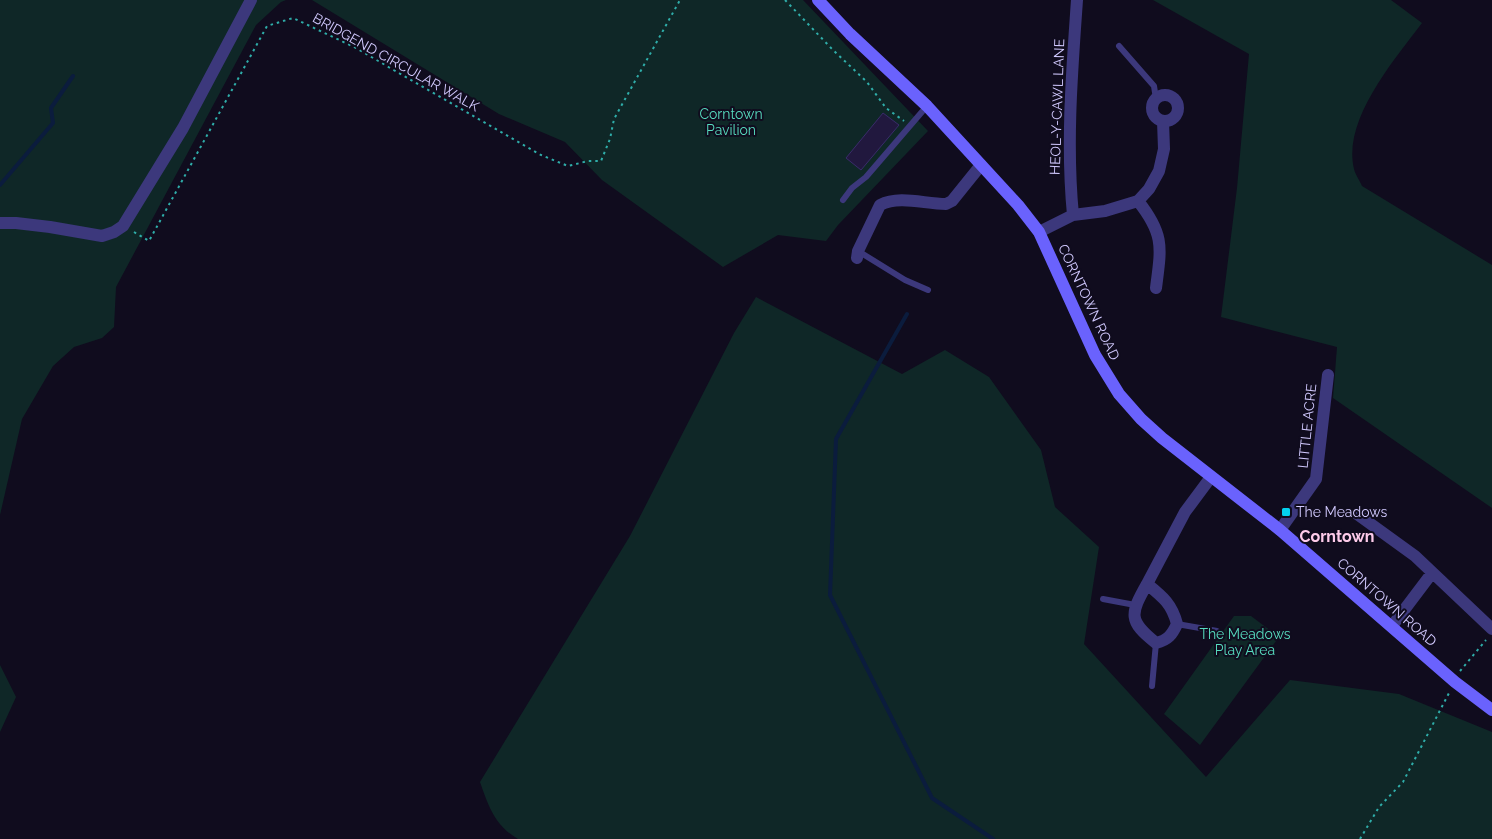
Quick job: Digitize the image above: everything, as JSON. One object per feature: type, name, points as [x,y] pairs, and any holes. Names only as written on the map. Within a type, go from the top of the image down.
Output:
[{"type":"main road","name":"CORNTOWN ROAD","points":[[818,0],[850,34],[927,106],[1018,205],[1039,232],[1095,355],[1119,394],[1141,419],[1280,530],[1455,682],[1492,710]]},
{"type":"street","points":[[0,223],[50,227],[102,236],[114,232],[123,226],[183,128],[251,0]]},
{"type":"street","name":"HEOL-Y-CAWL LANE","points":[[1073,216],[1070,174],[1072,66],[1077,0]]},
{"type":"street","points":[[1160,96],[1169,96],[1176,101],[1178,105],[1176,115],[1172,119],[1163,121],[1155,117],[1152,104],[1156,99],[1160,96]]},
{"type":"street","points":[[1039,232],[1073,216],[1105,211],[1138,201],[1149,189],[1158,171],[1164,149],[1163,121]]},
{"type":"street","points":[[858,254],[880,205],[888,201],[902,200],[946,204],[952,201],[980,165]]},
{"type":"street","points":[[1138,201],[1151,218],[1159,235],[1160,253],[1156,288]]},
{"type":"street","name":"LITTLE ACRE","points":[[1280,530],[1316,479],[1328,375]]},
{"type":"street","points":[[1147,584],[1174,611],[1177,624],[1172,634],[1165,641],[1156,643],[1141,632],[1135,619],[1135,605],[1185,512],[1212,477]]},
{"type":"street","points":[[1357,514],[1415,556],[1489,635]]},
{"type":"street","points":[[1392,626],[1432,573]]},
{"type":"lane","points":[[1119,46],[1154,86],[1156,99]]},
{"type":"lane","points":[[843,200],[852,188],[866,177],[927,106]]},
{"type":"lane","points":[[858,254],[928,290]]},
{"type":"lane","points":[[1103,599],[1135,605]]},
{"type":"lane","points":[[1177,624],[1217,631]]},
{"type":"lane","points":[[1152,686],[1156,643]]},
{"type":"path","name":"BRIDGEND CIRCULAR WALK","points":[[123,226],[149,241],[267,26],[293,18],[354,47],[541,155],[568,166],[601,160],[610,139],[614,119],[680,0]]},
{"type":"path","points":[[785,0],[867,82],[886,108],[910,125]]},
{"type":"path","points":[[1360,839],[1379,808],[1402,782],[1455,682],[1458,672],[1489,635]]},
{"type":"green space","points":[[0,0],[286,0],[281,2],[256,25],[116,287],[114,327],[102,338],[74,347],[53,366],[22,419],[0,515]]},
{"type":"green space","name":"Corntown Pavilion","points":[[312,0],[803,0],[928,131],[838,225],[826,241],[778,235],[723,267],[602,180],[565,142],[499,114]]},
{"type":"green space","points":[[1153,0],[1391,0],[1422,23],[1385,72],[1363,111],[1352,150],[1354,169],[1362,186],[1492,265],[1492,508],[1333,398],[1337,347],[1221,317],[1237,188],[1249,54]]},
{"type":"green space","points":[[756,297],[902,374],[945,350],[989,377],[1041,450],[1055,507],[1099,547],[1084,644],[1206,777],[1290,680],[1399,694],[1492,732],[1492,839],[518,839],[510,834],[493,814],[480,782],[630,536],[734,333]]},
{"type":"green space","name":"The Meadows Play Area","points":[[1234,616],[1251,616],[1279,637],[1200,745],[1164,714]]},
{"type":"green space","points":[[0,665],[16,697],[0,732]]},
{"type":"building","points":[[883,113],[899,125],[861,170],[846,158]]},
{"type":"waterway","points":[[0,185],[53,123],[51,108],[73,76]]},
{"type":"waterway","points":[[907,314],[836,439],[830,595],[932,798],[993,839]]},
{"type":"place","name":"The Meadows","points":[[1286,512]]},
{"type":"district","name":"Corntown","points":[[1337,536]]}]
